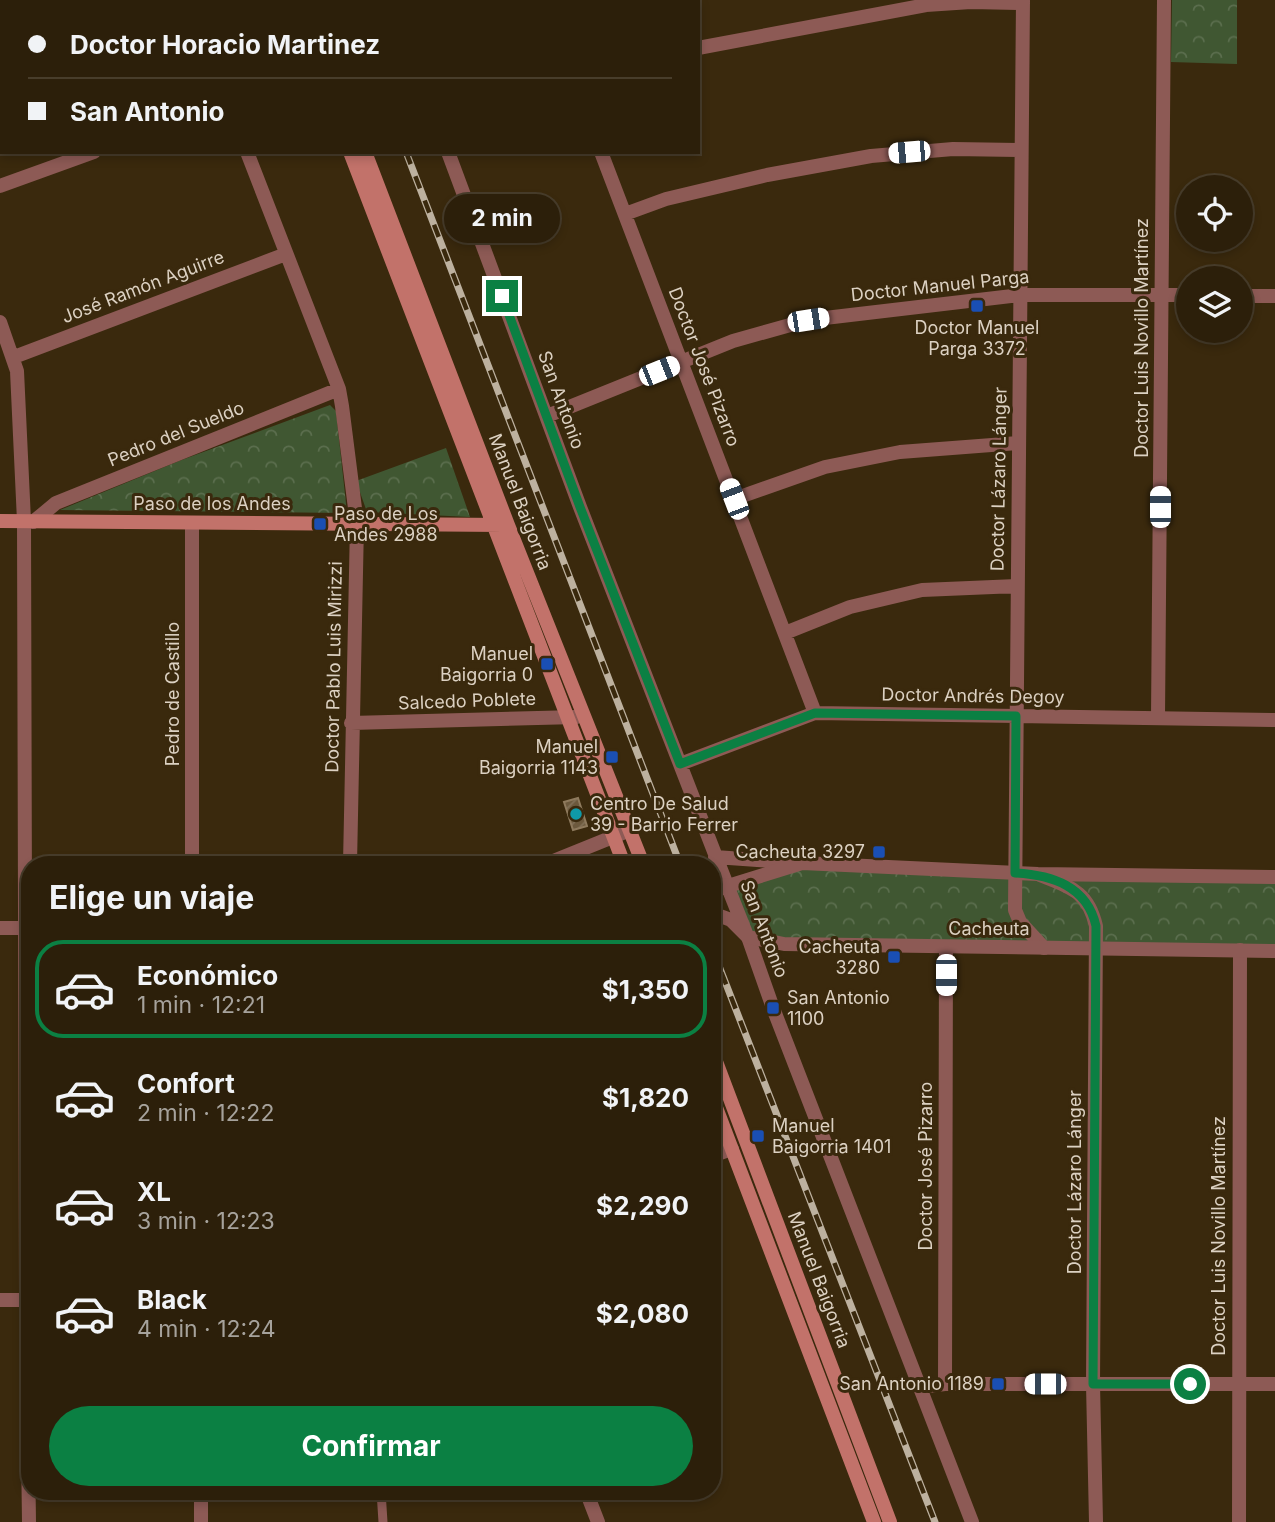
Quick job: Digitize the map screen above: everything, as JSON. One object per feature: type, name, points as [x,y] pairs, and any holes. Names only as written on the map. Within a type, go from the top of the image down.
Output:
[{"type":"main road","name":"Manuel Baigorria","points":[[351,154],[501,526],[585,717],[640,856]]},
{"type":"main road","name":"Manuel Baigorria","points":[[366,154],[568,718],[621,856]]},
{"type":"main road","name":"Paso de los Andes","points":[[0,521],[501,526]]},
{"type":"main road","name":"Manuel Baigorria","points":[[721,1083],[731,1101],[890,1522]]},
{"type":"main road","name":"Manuel Baigorria","points":[[721,1122],[874,1522]]},
{"type":"street","name":"Doctor Luis Novillo Martínez","points":[[1158,718],[1164,0]]},
{"type":"street","points":[[700,48],[926,5],[1023,2]]},
{"type":"street","name":"Doctor Lázaro Lánger","points":[[1023,2],[1015,910],[1017,917],[1044,948]]},
{"type":"street","points":[[625,215],[666,199],[716,187],[872,156],[953,149],[1021,150]]},
{"type":"street","points":[[0,186],[88,154]]},
{"type":"street","name":"Doctor Pablo Luis Mirizzi","points":[[248,154],[339,389],[357,524],[350,856]]},
{"type":"street","name":"San Antonio","points":[[449,154],[715,856]]},
{"type":"street","name":"Doctor José Pizarro","points":[[602,154],[815,713]]},
{"type":"street","name":"José Ramón Aguirre","points":[[14,357],[286,254]]},
{"type":"street","name":"Doctor Manuel Parga","points":[[547,416],[754,333],[808,320],[1020,295],[1176,295]]},
{"type":"street","points":[[1253,296],[1275,296]]},
{"type":"street","points":[[0,322],[17,371],[28,522],[27,856]]},
{"type":"street","name":"Pedro del Sueldo","points":[[28,522],[56,503],[339,389]]},
{"type":"street","points":[[734,499],[825,467],[919,450],[1019,443]]},
{"type":"street","name":"Pedro de Castillo","points":[[192,523],[192,856]]},
{"type":"street","points":[[785,633],[850,607],[922,590],[1017,586]]},
{"type":"street","name":"Doctor Andrés Degoy","points":[[680,764],[815,713],[1275,720]]},
{"type":"street","name":"Salcedo Poblete","points":[[351,723],[585,717]]},
{"type":"street","points":[[566,856],[630,830]]},
{"type":"street","points":[[721,857],[1038,874],[1275,877]]},
{"type":"street","points":[[721,887],[802,863]]},
{"type":"street","name":"San Antonio","points":[[721,871],[972,1522]]},
{"type":"street","name":"Doctor Lázaro Lánger","points":[[1038,874],[1085,897],[1096,926],[1093,1384],[1096,1522]]},
{"type":"street","name":"Cacheuta","points":[[721,916],[731,920],[748,937],[783,944],[1275,951]]},
{"type":"street","points":[[0,928],[21,928]]},
{"type":"street","name":"Doctor José Pizarro","points":[[945,1384],[946,948]]},
{"type":"street","name":"Doctor Luis Novillo Martínez","points":[[1239,1522],[1240,950]]},
{"type":"street","points":[[721,1153],[732,1149]]},
{"type":"street","points":[[0,1300],[21,1305]]},
{"type":"street","points":[[920,1387],[945,1384],[1275,1384]]},
{"type":"street","points":[[29,1500],[29,1522]]},
{"type":"street","points":[[201,1500],[201,1522]]},
{"type":"street","points":[[589,1500],[598,1522]]},
{"type":"lane","points":[[721,1102],[731,1101]]},
{"type":"lane","points":[[382,1500],[383,1522]]},
{"type":"green space","points":[[1172,0],[1237,0],[1237,64],[1171,62]]},
{"type":"green space","points":[[330,405],[336,411],[347,513],[60,510],[179,461]]},
{"type":"green space","points":[[446,448],[470,517],[367,512],[356,481]]},
{"type":"green space","points":[[785,867],[1275,877],[1275,951],[748,937],[727,885]]},
{"type":"building","name":"Centro De Salud 39 - Barrio Ferrer","points":[[578,798],[587,826],[573,830],[564,802]]},
{"type":"railway","points":[[407,154],[677,856]]},
{"type":"railway","points":[[721,971],[935,1522]]},
{"type":"place","name":"Doctor Manuel Parga 3372","points":[[977,306]]},
{"type":"place","name":"Paso de Los Andes 2988","points":[[320,524]]},
{"type":"place","name":"Manuel Baigorria 0","points":[[547,664]]},
{"type":"place","name":"Manuel Baigorria 1143","points":[[612,757]]},
{"type":"place","name":"Centro De Salud 39 - Barrio Ferrer","points":[[576,814]]},
{"type":"place","name":"Cacheuta 3297","points":[[879,852]]},
{"type":"place","name":"Cacheuta 3280","points":[[894,957]]},
{"type":"place","name":"San Antonio 1100","points":[[773,1008]]},
{"type":"place","name":"Manuel Baigorria 1401","points":[[758,1136]]},
{"type":"place","name":"San Antonio 1189","points":[[998,1384]]},
{"type":"route","points":[[502,296],[580,507],[680,764],[815,713],[1016,716],[1015,873],[1038,874],[1077,891],[1085,897],[1096,926],[1093,1384],[1190,1384]]}]
